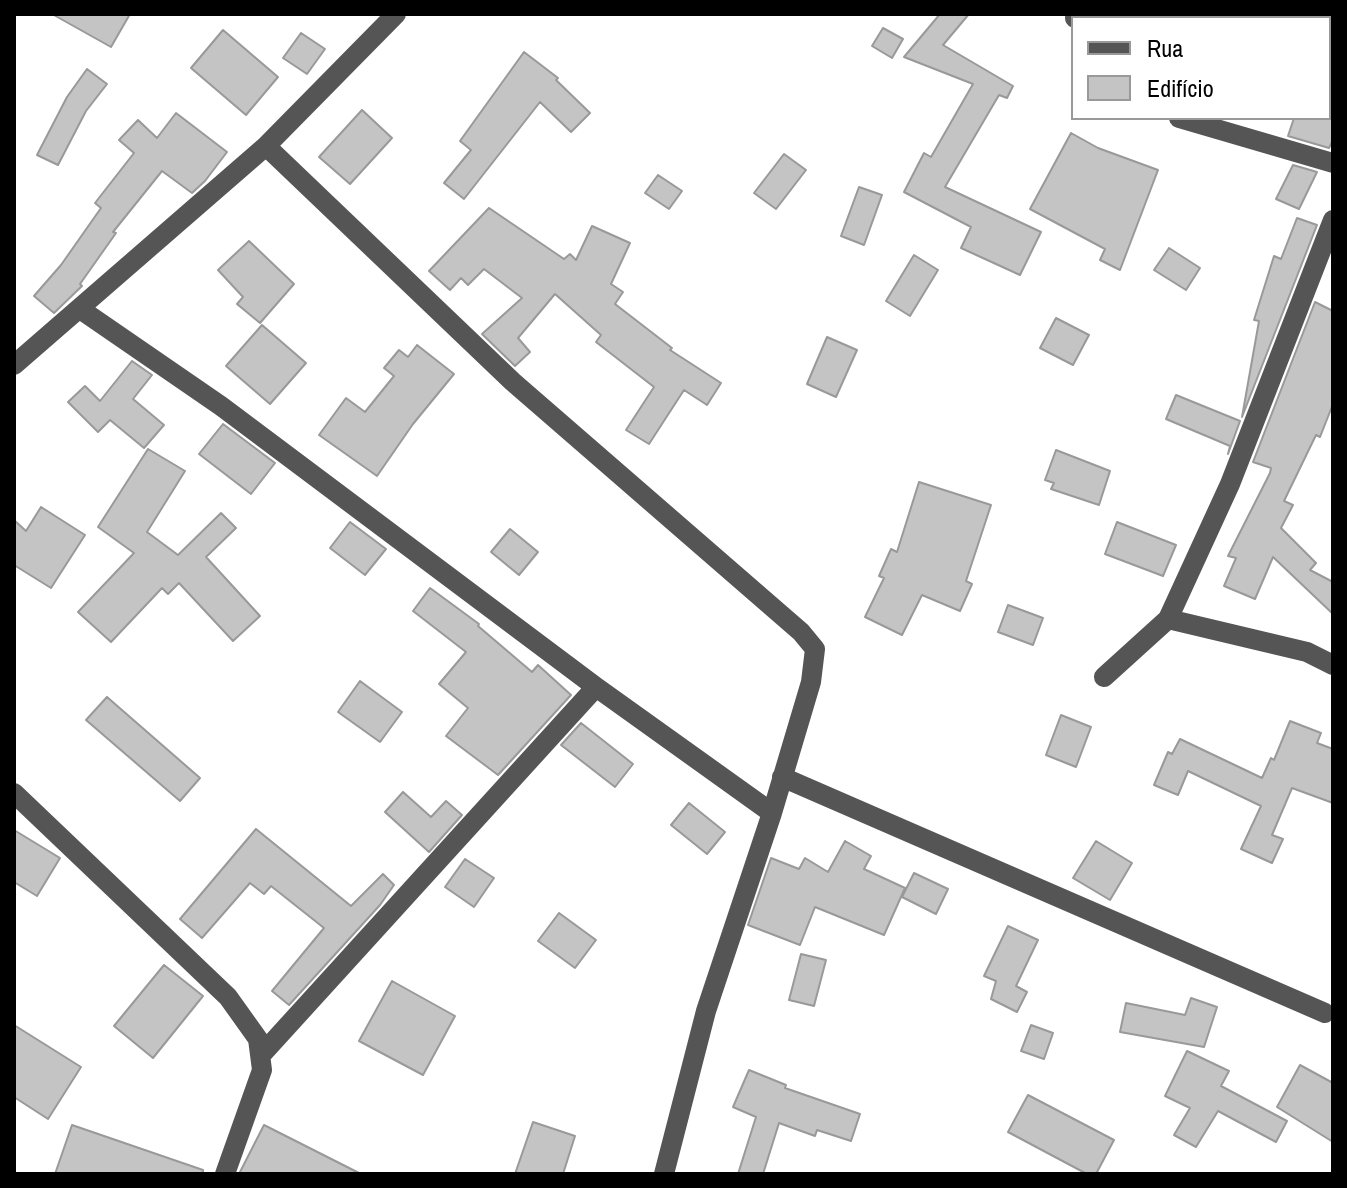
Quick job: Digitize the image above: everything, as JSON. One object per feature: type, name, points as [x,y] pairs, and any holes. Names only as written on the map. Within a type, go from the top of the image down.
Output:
[{"type":"street","points":[[14,365],[266,146],[396,14]]},
{"type":"street","points":[[1186,120],[1333,163]]},
{"type":"street","points":[[266,146],[513,382],[810,641],[815,649],[815,660],[772,813],[706,1011],[664,1174]]},
{"type":"street","points":[[1104,677],[1168,619],[1230,484],[1333,220]]},
{"type":"street","points":[[80,309],[221,406],[596,687],[772,813]]},
{"type":"street","points":[[1168,619],[1307,652],[1333,665]]},
{"type":"street","points":[[262,1054],[596,687]]},
{"type":"street","points":[[782,777],[1325,1013]]},
{"type":"street","points":[[14,793],[228,997],[258,1039],[262,1070],[225,1174]]},
{"type":"building","points":[[52,14],[130,14],[111,47]]},
{"type":"building","points":[[940,14],[969,14],[943,45],[1013,86],[1007,98],[999,95],[945,187],[1041,232],[1020,275],[961,248],[971,227],[904,192],[924,153],[931,157],[973,84],[904,57]]},
{"type":"building","points":[[883,28],[903,39],[892,58],[872,46]]},
{"type":"building","points":[[223,30],[278,77],[246,115],[191,68]]},
{"type":"building","points":[[301,33],[325,49],[307,74],[283,58]]},
{"type":"building","points":[[524,52],[558,78],[556,80],[590,113],[571,132],[540,102],[464,199],[444,183],[471,150],[460,141]]},
{"type":"building","points":[[87,69],[107,84],[86,111],[58,165],[37,155],[67,97]]},
{"type":"building","points":[[362,110],[392,138],[350,184],[319,157]]},
{"type":"building","points":[[176,113],[227,152],[192,193],[162,171],[113,232],[116,233],[80,284],[82,286],[54,313],[34,296],[61,265],[101,208],[95,203],[134,153],[119,140],[138,120],[157,138]]},
{"type":"building","points":[[1333,118],[1333,140],[1329,148],[1288,136],[1293,120]]},
{"type":"building","points":[[1071,133],[1098,148],[1158,170],[1120,270],[1100,260],[1105,249],[1030,209]]},
{"type":"building","points":[[784,154],[806,170],[776,209],[754,193]]},
{"type":"building","points":[[1293,165],[1317,172],[1299,209],[1276,199]]},
{"type":"building","points":[[658,175],[682,191],[669,209],[645,193]]},
{"type":"building","points":[[859,187],[882,195],[864,245],[841,236]]},
{"type":"building","points":[[489,208],[564,259],[570,254],[576,260],[592,226],[630,243],[611,284],[623,292],[615,304],[672,348],[670,350],[721,383],[707,405],[684,390],[649,444],[626,430],[654,387],[596,342],[601,335],[555,294],[518,338],[530,352],[515,366],[482,334],[522,298],[484,269],[468,285],[461,278],[450,290],[429,271]]},
{"type":"building","points":[[1297,218],[1317,225],[1242,417],[1259,321],[1254,320],[1274,256],[1281,259]]},
{"type":"building","points":[[249,241],[294,284],[260,323],[237,304],[243,297],[218,270]]},
{"type":"building","points":[[1169,248],[1200,268],[1186,290],[1154,270]]},
{"type":"building","points":[[914,255],[938,270],[910,316],[886,301]]},
{"type":"building","points":[[1315,302],[1333,311],[1333,404],[1320,437],[1316,435],[1284,501],[1293,505],[1281,528],[1316,563],[1310,570],[1333,582],[1333,614],[1273,557],[1255,599],[1224,586],[1236,558],[1228,556],[1270,473],[1271,468],[1253,462]]},
{"type":"building","points":[[1056,318],[1089,335],[1073,365],[1040,348]]},
{"type":"building","points":[[262,325],[306,363],[270,404],[226,366]]},
{"type":"building","points":[[827,337],[857,350],[836,397],[807,384]]},
{"type":"building","points":[[417,345],[454,374],[413,424],[377,476],[319,435],[346,398],[365,412],[394,376],[384,368],[399,350],[408,357]]},
{"type":"building","points":[[132,361],[152,375],[133,399],[164,425],[144,448],[110,420],[98,432],[68,402],[85,386],[100,401]]},
{"type":"building","points":[[1176,395],[1240,421],[1228,454],[1230,446],[1166,419]]},
{"type":"building","points":[[223,424],[275,463],[251,494],[199,454]]},
{"type":"building","points":[[148,449],[185,471],[147,532],[178,555],[221,513],[236,528],[206,557],[260,616],[233,641],[179,583],[168,594],[162,588],[111,642],[78,612],[134,553],[98,527]]},
{"type":"building","points":[[1056,450],[1110,471],[1099,505],[1051,489],[1054,483],[1045,480]]},
{"type":"building","points":[[919,482],[991,505],[966,581],[972,584],[960,611],[922,595],[902,635],[865,617],[884,578],[879,576],[891,549],[897,552]]},
{"type":"building","points":[[41,507],[85,535],[51,588],[14,565],[14,520],[26,531]]},
{"type":"building","points":[[350,522],[386,549],[365,575],[330,548]]},
{"type":"building","points":[[1117,522],[1176,545],[1163,576],[1105,554]]},
{"type":"building","points":[[510,529],[538,552],[519,575],[491,552]]},
{"type":"building","points":[[430,588],[479,624],[532,672],[538,665],[571,695],[498,775],[446,736],[468,708],[439,684],[466,652],[413,611]]},
{"type":"building","points":[[1008,605],[1043,618],[1033,645],[998,632]]},
{"type":"building","points":[[360,681],[402,712],[380,742],[338,712]]},
{"type":"building","points":[[107,697],[200,778],[180,801],[86,720]]},
{"type":"building","points":[[1061,715],[1091,727],[1076,767],[1046,755]]},
{"type":"building","points":[[1290,721],[1321,733],[1317,743],[1333,749],[1333,803],[1292,788],[1272,835],[1283,839],[1272,863],[1241,849],[1261,806],[1188,771],[1178,795],[1154,785],[1168,752],[1172,754],[1180,739],[1262,778],[1271,758],[1274,760]]},
{"type":"building","points":[[581,723],[633,764],[615,787],[561,745]]},
{"type":"building","points":[[403,792],[431,817],[446,801],[462,815],[429,852],[385,812]]},
{"type":"building","points":[[689,803],[725,832],[707,854],[671,825]]},
{"type":"building","points":[[256,829],[351,906],[383,874],[394,885],[380,905],[289,1005],[272,991],[324,928],[271,886],[264,894],[250,883],[202,938],[180,919]]},
{"type":"building","points":[[14,830],[60,858],[37,896],[14,882]]},
{"type":"building","points":[[845,841],[871,856],[864,869],[905,888],[884,935],[815,907],[800,945],[748,925],[771,858],[799,869],[805,858],[828,872]]},
{"type":"building","points":[[1096,841],[1132,863],[1110,900],[1073,878]]},
{"type":"building","points":[[465,859],[494,878],[474,907],[445,887]]},
{"type":"building","points":[[914,873],[948,889],[936,914],[902,897]]},
{"type":"building","points":[[559,913],[596,940],[575,968],[538,941]]},
{"type":"building","points":[[1008,926],[1038,940],[1016,986],[1027,992],[1017,1012],[991,999],[996,981],[984,976]]},
{"type":"building","points":[[801,954],[826,960],[814,1006],[789,1000]]},
{"type":"building","points":[[164,965],[203,996],[153,1058],[114,1026]]},
{"type":"building","points":[[392,981],[455,1016],[423,1075],[359,1041]]},
{"type":"building","points":[[1191,998],[1217,1007],[1204,1047],[1120,1032],[1126,1003],[1185,1015]]},
{"type":"building","points":[[14,1025],[81,1067],[48,1119],[14,1097]]},
{"type":"building","points":[[1031,1025],[1053,1033],[1044,1059],[1021,1051]]},
{"type":"building","points":[[1187,1051],[1229,1071],[1221,1086],[1287,1121],[1276,1142],[1218,1111],[1196,1147],[1174,1135],[1190,1108],[1165,1096]]},
{"type":"building","points":[[1300,1065],[1333,1083],[1333,1142],[1277,1107]]},
{"type":"building","points":[[749,1070],[786,1085],[785,1088],[860,1114],[851,1141],[817,1130],[815,1136],[779,1123],[763,1174],[738,1174],[756,1117],[733,1107]]},
{"type":"building","points":[[1028,1095],[1114,1140],[1096,1174],[1087,1174],[1008,1132]]},
{"type":"building","points":[[533,1122],[575,1136],[563,1174],[515,1174]]},
{"type":"building","points":[[72,1125],[203,1170],[203,1174],[55,1174]]},
{"type":"building","points":[[264,1125],[361,1174],[239,1174]]}]
